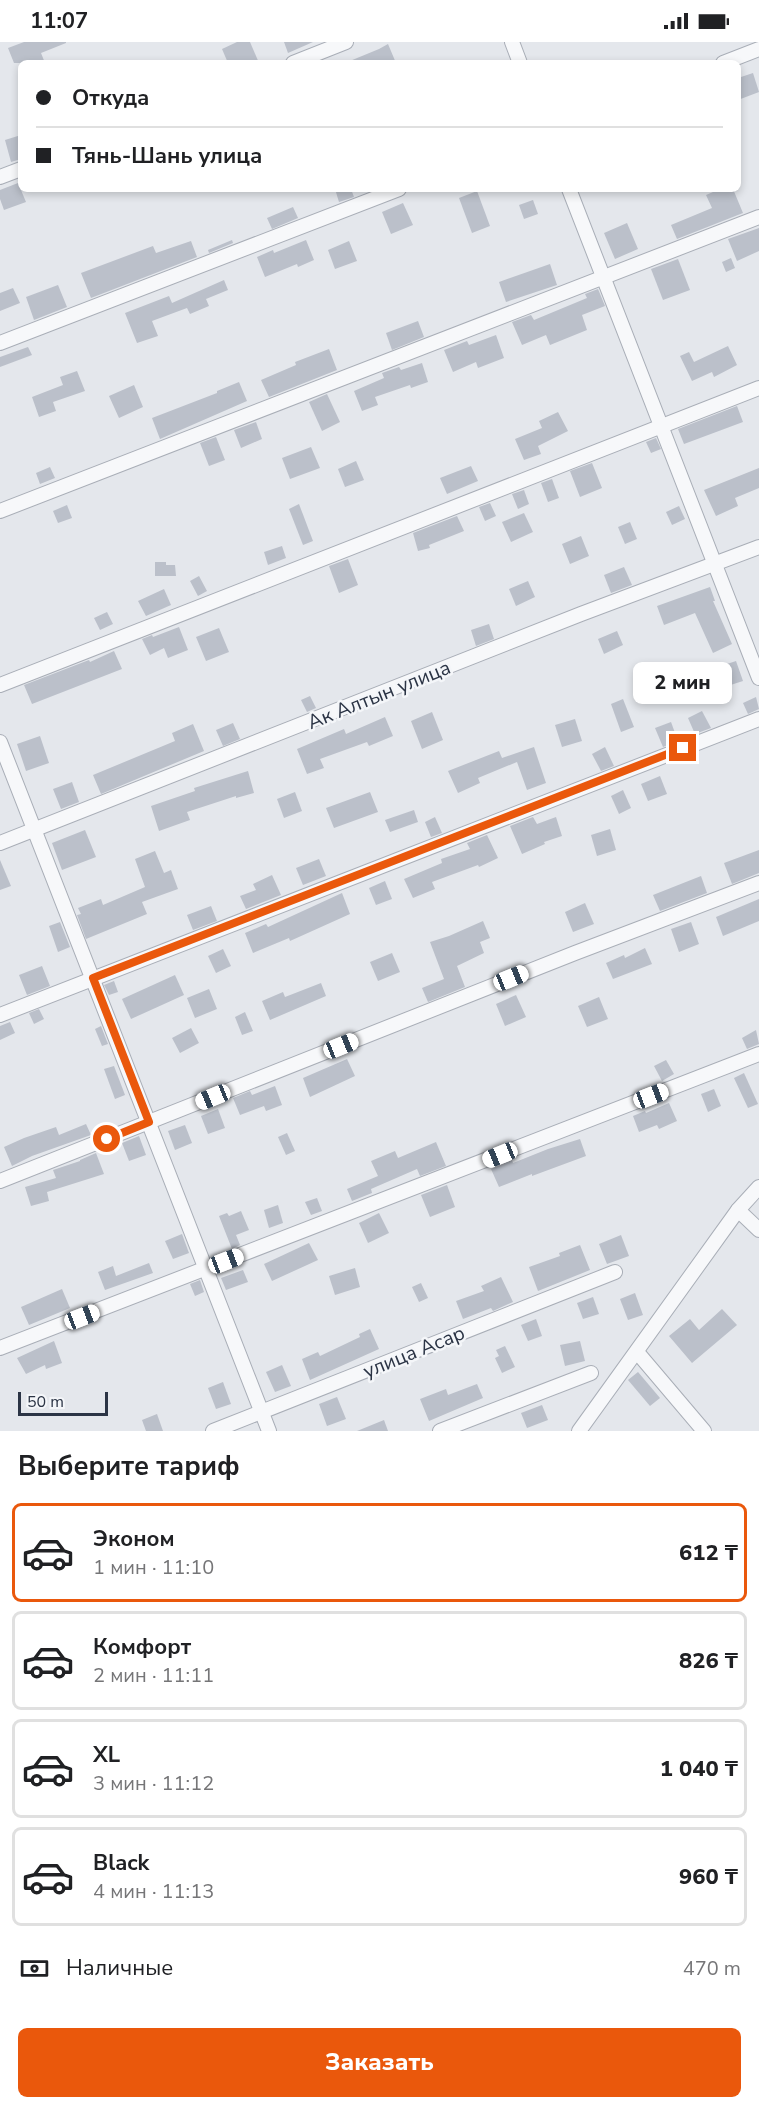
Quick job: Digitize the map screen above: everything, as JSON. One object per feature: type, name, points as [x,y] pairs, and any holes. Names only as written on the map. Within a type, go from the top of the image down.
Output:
[{"type":"street","points":[[300,60],[346,42]]},
{"type":"street","points":[[512,42],[519,60]]},
{"type":"street","points":[[731,60],[759,49]]},
{"type":"street","points":[[0,177],[18,170]]},
{"type":"street","points":[[0,343],[391,192]]},
{"type":"street","points":[[570,192],[759,678]]},
{"type":"street","points":[[0,511],[759,218]]},
{"type":"street","points":[[0,685],[759,388]]},
{"type":"street","name":"Ак Алтын улица","points":[[0,843],[581,614],[759,547]]},
{"type":"street","points":[[0,1015],[759,719]]},
{"type":"street","points":[[0,742],[269,1431]]},
{"type":"street","points":[[0,1181],[575,952],[759,883]]},
{"type":"street","points":[[0,1348],[759,1054]]},
{"type":"street","points":[[579,1431],[738,1210],[759,1186]]},
{"type":"street","points":[[738,1210],[759,1230]]},
{"type":"street","name":"улица Асар","points":[[213,1431],[615,1272]]},
{"type":"street","points":[[638,1352],[704,1431]]},
{"type":"street","points":[[440,1431],[591,1373]]},
{"type":"building","points":[[24,42],[66,42],[41,53],[44,60],[18,60],[18,63],[14,63],[8,48]]},
{"type":"building","points":[[237,42],[250,42],[258,60],[227,60],[222,49]]},
{"type":"building","points":[[284,42],[313,42],[288,53]]},
{"type":"building","points":[[388,44],[395,60],[352,60]]},
{"type":"building","points":[[753,73],[759,92],[741,99],[741,77]]},
{"type":"building","points":[[18,136],[18,160],[11,162],[5,140]]},
{"type":"building","points":[[18,183],[18,192],[22,192],[26,202],[4,210],[0,190]]},
{"type":"building","points":[[336,192],[352,192],[354,197],[339,202]]},
{"type":"building","points":[[477,192],[490,226],[472,233],[459,198]]},
{"type":"building","points":[[713,192],[734,192],[743,213],[677,239],[671,225],[712,208],[706,195]]},
{"type":"building","points":[[533,200],[538,214],[524,219],[519,205]]},
{"type":"building","points":[[403,203],[413,225],[391,234],[382,212]]},
{"type":"building","points":[[293,207],[298,218],[272,229],[267,218]]},
{"type":"building","points":[[627,223],[638,249],[615,259],[604,233]]},
{"type":"building","points":[[759,228],[759,251],[737,261],[728,239]]},
{"type":"building","points":[[232,240],[233,243],[209,253],[208,250]]},
{"type":"building","points":[[306,240],[314,260],[265,277],[257,257]]},
{"type":"building","points":[[191,241],[197,257],[91,298],[81,273],[153,246],[156,253]]},
{"type":"building","points":[[349,241],[357,261],[335,269],[328,250]]},
{"type":"building","points":[[731,258],[735,268],[726,272],[722,262]]},
{"type":"building","points":[[678,259],[690,290],[663,300],[651,269]]},
{"type":"building","points":[[550,264],[557,285],[506,302],[499,282]]},
{"type":"building","points":[[224,280],[228,290],[206,299],[209,306],[190,314],[187,308],[152,321],[158,336],[137,343],[125,313],[169,296],[172,303]]},
{"type":"building","points":[[58,285],[67,307],[34,320],[26,297]]},
{"type":"building","points":[[13,288],[20,303],[0,311],[0,293]]},
{"type":"building","points":[[598,289],[605,306],[582,315],[587,330],[550,345],[546,335],[522,345],[512,322],[531,315],[534,320],[587,298],[585,294]]},
{"type":"building","points":[[418,321],[424,337],[392,350],[386,333]]},
{"type":"building","points":[[496,335],[504,358],[478,368],[476,362],[453,372],[444,350],[467,341],[469,345]]},
{"type":"building","points":[[728,346],[737,365],[714,377],[712,372],[692,381],[680,356],[689,352],[694,362]]},
{"type":"building","points":[[28,347],[32,355],[0,367],[0,357]]},
{"type":"building","points":[[329,349],[337,370],[269,397],[261,380],[296,365],[295,362]]},
{"type":"building","points":[[422,363],[428,382],[411,388],[410,385],[375,397],[378,405],[362,411],[354,391],[384,378],[382,373]]},
{"type":"building","points":[[77,371],[85,391],[53,402],[56,411],[39,417],[32,397],[63,385],[60,377]]},
{"type":"building","points":[[239,382],[247,401],[160,439],[152,418]]},
{"type":"building","points":[[134,385],[143,407],[119,418],[109,396]]},
{"type":"building","points":[[327,394],[340,422],[322,431],[309,402]]},
{"type":"building","points":[[737,406],[743,422],[684,444],[678,429]]},
{"type":"building","points":[[558,412],[568,431],[538,446],[541,454],[524,460],[515,439],[542,428],[539,421]]},
{"type":"building","points":[[256,422],[262,439],[241,448],[234,430]]},
{"type":"building","points":[[216,437],[225,460],[209,466],[200,443]]},
{"type":"building","points":[[656,438],[661,449],[651,453],[646,442]]},
{"type":"building","points":[[311,447],[320,468],[290,479],[282,458]]},
{"type":"building","points":[[356,461],[364,480],[345,487],[338,469]]},
{"type":"building","points":[[592,463],[602,488],[580,497],[570,471]]},
{"type":"building","points":[[471,466],[478,481],[447,494],[440,478]]},
{"type":"building","points":[[50,467],[55,478],[40,484],[36,473]]},
{"type":"building","points":[[759,468],[759,488],[735,498],[738,506],[716,516],[704,490]]},
{"type":"building","points":[[552,479],[559,498],[548,502],[541,483]]},
{"type":"building","points":[[524,490],[529,504],[518,509],[512,494]]},
{"type":"building","points":[[490,503],[496,516],[485,521],[479,507]]},
{"type":"building","points":[[299,504],[313,541],[303,545],[289,509]]},
{"type":"building","points":[[67,505],[72,518],[58,523],[53,511]]},
{"type":"building","points":[[679,506],[685,519],[672,525],[666,512]]},
{"type":"building","points":[[524,513],[533,532],[511,542],[502,522]]},
{"type":"building","points":[[457,516],[464,531],[429,545],[430,548],[418,551],[413,533]]},
{"type":"building","points":[[630,522],[637,539],[625,544],[618,527]]},
{"type":"building","points":[[581,536],[589,556],[570,564],[562,544]]},
{"type":"building","points":[[282,546],[286,558],[268,565],[264,552]]},
{"type":"building","points":[[348,559],[358,585],[339,593],[329,566]]},
{"type":"building","points":[[155,562],[175,565],[176,576],[155,576]]},
{"type":"building","points":[[624,567],[632,585],[611,593],[604,575]]},
{"type":"building","points":[[199,576],[207,591],[198,596],[190,581]]},
{"type":"building","points":[[528,581],[535,597],[516,606],[509,589]]},
{"type":"building","points":[[710,587],[715,601],[713,601],[732,644],[713,653],[695,613],[664,625],[657,606]]},
{"type":"building","points":[[164,589],[171,605],[146,616],[138,601]]},
{"type":"building","points":[[107,612],[113,624],[100,630],[94,618]]},
{"type":"building","points":[[489,624],[494,639],[476,646],[471,630]]},
{"type":"building","points":[[179,627],[188,650],[168,658],[164,648],[150,655],[142,639]]},
{"type":"building","points":[[219,628],[229,652],[206,661],[196,637]]},
{"type":"building","points":[[617,631],[623,645],[604,654],[598,639]]},
{"type":"building","points":[[114,651],[122,669],[32,704],[24,685],[89,660],[90,662]]},
{"type":"building","points":[[736,661],[743,681],[715,690],[709,670]]},
{"type":"building","points":[[310,696],[316,708],[307,712],[301,700]]},
{"type":"building","points":[[756,697],[759,709],[748,714],[743,703]]},
{"type":"building","points":[[623,699],[634,727],[621,732],[611,704]]},
{"type":"building","points":[[702,711],[711,728],[695,734],[688,718]]},
{"type":"building","points":[[432,712],[443,740],[422,749],[411,721]]},
{"type":"building","points":[[385,717],[393,736],[369,746],[367,742],[320,759],[324,768],[307,774],[297,749],[344,729],[346,734]]},
{"type":"building","points":[[575,719],[582,741],[562,747],[555,725]]},
{"type":"building","points":[[671,722],[678,741],[663,747],[655,728]]},
{"type":"building","points":[[233,723],[240,739],[223,746],[216,730]]},
{"type":"building","points":[[193,724],[204,751],[101,794],[93,775],[175,741],[172,733]]},
{"type":"building","points":[[40,736],[49,763],[26,771],[17,744]]},
{"type":"building","points":[[534,747],[546,783],[527,790],[517,762],[478,778],[480,783],[458,793],[448,771],[499,751],[502,758]]},
{"type":"building","points":[[605,747],[614,766],[601,771],[592,754]]},
{"type":"building","points":[[248,771],[254,793],[236,798],[236,796],[187,812],[190,820],[159,831],[151,806],[195,791],[194,788]]},
{"type":"building","points":[[660,776],[667,794],[648,801],[641,784]]},
{"type":"building","points":[[72,782],[79,802],[61,809],[53,789]]},
{"type":"building","points":[[623,790],[631,808],[619,814],[611,796]]},
{"type":"building","points":[[295,792],[302,811],[284,818],[277,799]]},
{"type":"building","points":[[370,792],[378,812],[334,828],[326,808]]},
{"type":"building","points":[[414,810],[418,822],[390,832],[385,820]]},
{"type":"building","points":[[435,817],[442,833],[431,837],[425,822]]},
{"type":"building","points":[[533,817],[537,824],[556,817],[562,836],[544,842],[545,844],[522,854],[510,826]]},
{"type":"building","points":[[610,829],[616,850],[597,856],[591,835]]},
{"type":"building","points":[[85,830],[96,857],[62,870],[52,843]]},
{"type":"building","points":[[487,835],[498,858],[479,867],[478,865],[432,882],[435,889],[413,898],[404,879],[442,863],[441,859],[470,849],[467,843]]},
{"type":"building","points":[[759,850],[759,873],[732,884],[724,863]]},
{"type":"building","points":[[155,851],[164,873],[171,870],[178,889],[142,902],[147,914],[86,939],[77,915],[81,914],[78,908],[101,899],[103,905],[145,887],[135,859]]},
{"type":"building","points":[[319,859],[326,876],[303,885],[296,868]]},
{"type":"building","points":[[0,860],[11,886],[0,890]]},
{"type":"building","points":[[272,875],[281,895],[246,909],[240,896],[256,890],[253,884]]},
{"type":"building","points":[[701,876],[707,893],[660,911],[653,895]]},
{"type":"building","points":[[385,881],[392,899],[376,905],[369,888]]},
{"type":"building","points":[[342,893],[350,914],[290,941],[289,938],[253,953],[245,933],[266,924],[268,927]]},
{"type":"building","points":[[759,899],[759,921],[723,936],[716,917]]},
{"type":"building","points":[[585,903],[594,924],[573,932],[565,912]]},
{"type":"building","points":[[211,906],[217,921],[193,930],[187,915]]},
{"type":"building","points":[[483,921],[490,938],[480,942],[484,953],[457,966],[465,987],[428,1002],[422,988],[444,979],[430,942]]},
{"type":"building","points":[[60,922],[70,947],[58,952],[49,926]]},
{"type":"building","points":[[691,922],[699,944],[679,952],[671,929]]},
{"type":"building","points":[[645,948],[652,964],[613,979],[606,963],[624,955],[625,958]]},
{"type":"building","points":[[223,949],[231,966],[216,973],[208,956]]},
{"type":"building","points":[[392,953],[400,972],[378,981],[370,962]]},
{"type":"building","points":[[42,966],[50,986],[27,995],[19,975]]},
{"type":"building","points":[[175,975],[184,995],[131,1019],[122,999]]},
{"type":"building","points":[[114,981],[118,992],[109,995],[104,985]]},
{"type":"building","points":[[321,983],[326,996],[270,1020],[262,1001],[283,992],[285,997]]},
{"type":"building","points":[[209,989],[217,1009],[195,1018],[187,998]]},
{"type":"building","points":[[516,995],[526,1017],[505,1026],[496,1004]]},
{"type":"building","points":[[599,997],[608,1019],[587,1027],[578,1006]]},
{"type":"building","points":[[39,1009],[44,1019],[34,1024],[29,1013]]},
{"type":"building","points":[[245,1012],[253,1031],[242,1035],[235,1017]]},
{"type":"building","points":[[10,1022],[15,1033],[0,1040],[0,1026]]},
{"type":"building","points":[[101,1026],[108,1044],[102,1046],[95,1029]]},
{"type":"building","points":[[191,1028],[199,1043],[180,1053],[172,1038]]},
{"type":"building","points":[[756,1030],[759,1044],[747,1049],[742,1038]]},
{"type":"building","points":[[347,1059],[355,1076],[310,1097],[303,1078]]},
{"type":"building","points":[[666,1060],[674,1074],[662,1081],[654,1066]]},
{"type":"building","points":[[114,1066],[125,1095],[115,1099],[104,1069]]},
{"type":"building","points":[[744,1073],[758,1104],[748,1108],[734,1078]]},
{"type":"building","points":[[275,1086],[282,1105],[266,1111],[264,1106],[240,1115],[233,1098],[250,1091],[252,1095]]},
{"type":"building","points":[[714,1089],[721,1106],[708,1112],[701,1094]]},
{"type":"building","points":[[669,1103],[677,1121],[659,1129],[657,1125],[639,1132],[633,1116]]},
{"type":"building","points":[[218,1109],[225,1128],[208,1134],[201,1116]]},
{"type":"building","points":[[86,1124],[91,1135],[32,1156],[12,1166],[4,1147],[56,1127],[59,1135]]},
{"type":"building","points":[[185,1125],[192,1143],[175,1150],[168,1131]]},
{"type":"building","points":[[287,1133],[295,1151],[286,1155],[278,1137]]},
{"type":"building","points":[[139,1136],[146,1155],[129,1161],[122,1143]]},
{"type":"building","points":[[580,1139],[586,1156],[499,1187],[491,1169],[512,1160],[513,1163]]},
{"type":"building","points":[[436,1142],[446,1166],[420,1176],[417,1169],[371,1189],[372,1193],[352,1201],[347,1189],[378,1176],[371,1161],[395,1151],[398,1158]]},
{"type":"building","points":[[96,1153],[104,1174],[47,1192],[49,1201],[31,1206],[25,1187],[56,1178],[53,1170]]},
{"type":"building","points":[[447,1185],[455,1207],[430,1217],[421,1195]]},
{"type":"building","points":[[317,1198],[322,1211],[311,1215],[305,1202]]},
{"type":"building","points":[[278,1205],[283,1223],[269,1228],[264,1210]]},
{"type":"building","points":[[241,1211],[249,1230],[236,1235],[240,1245],[232,1249],[219,1216],[227,1213],[229,1216]]},
{"type":"building","points":[[379,1213],[389,1233],[368,1243],[359,1223]]},
{"type":"building","points":[[182,1234],[189,1253],[173,1259],[165,1241]]},
{"type":"building","points":[[621,1235],[629,1256],[607,1264],[599,1244]]},
{"type":"building","points":[[309,1243],[318,1260],[272,1281],[264,1264]]},
{"type":"building","points":[[580,1245],[590,1270],[538,1291],[529,1267],[560,1256],[559,1253]]},
{"type":"building","points":[[149,1263],[153,1273],[105,1290],[98,1272],[113,1266],[116,1276]]},
{"type":"building","points":[[355,1268],[360,1287],[335,1295],[329,1276]]},
{"type":"building","points":[[243,1270],[248,1282],[226,1290],[221,1278]]},
{"type":"building","points":[[501,1277],[513,1302],[493,1311],[491,1308],[463,1319],[456,1301],[484,1291],[481,1286]]},
{"type":"building","points":[[200,1280],[204,1292],[195,1296],[190,1284]]},
{"type":"building","points":[[421,1283],[428,1298],[419,1302],[412,1287]]},
{"type":"building","points":[[62,1289],[70,1308],[29,1325],[21,1307]]},
{"type":"building","points":[[635,1293],[643,1315],[628,1320],[620,1299]]},
{"type":"building","points":[[593,1297],[599,1314],[583,1319],[577,1303]]},
{"type":"building","points":[[722,1309],[737,1325],[692,1363],[669,1336],[690,1319],[699,1330]]},
{"type":"building","points":[[536,1319],[542,1336],[528,1341],[521,1325]]},
{"type":"building","points":[[370,1329],[379,1349],[310,1380],[302,1359],[318,1352],[320,1356],[360,1337],[359,1334]]},
{"type":"building","points":[[54,1341],[62,1363],[46,1369],[45,1365],[26,1374],[17,1358]]},
{"type":"building","points":[[580,1341],[585,1361],[565,1366],[560,1345]]},
{"type":"building","points":[[505,1346],[515,1367],[502,1373],[495,1358],[499,1356],[496,1350]]},
{"type":"building","points":[[282,1365],[291,1386],[275,1392],[266,1372]]},
{"type":"building","points":[[638,1372],[660,1398],[650,1406],[628,1380]]},
{"type":"building","points":[[223,1382],[231,1404],[216,1409],[208,1388]]},
{"type":"building","points":[[477,1384],[483,1398],[429,1421],[420,1399],[446,1389],[448,1395]]},
{"type":"building","points":[[337,1397],[346,1419],[327,1426],[319,1404]]},
{"type":"building","points":[[542,1405],[548,1420],[527,1428],[521,1413]]},
{"type":"building","points":[[157,1414],[163,1431],[146,1431],[142,1420]]},
{"type":"building","points":[[384,1420],[388,1431],[357,1431]]},
{"type":"route","points":[[107,1139],[149,1122],[93,978],[683,748]]}]
